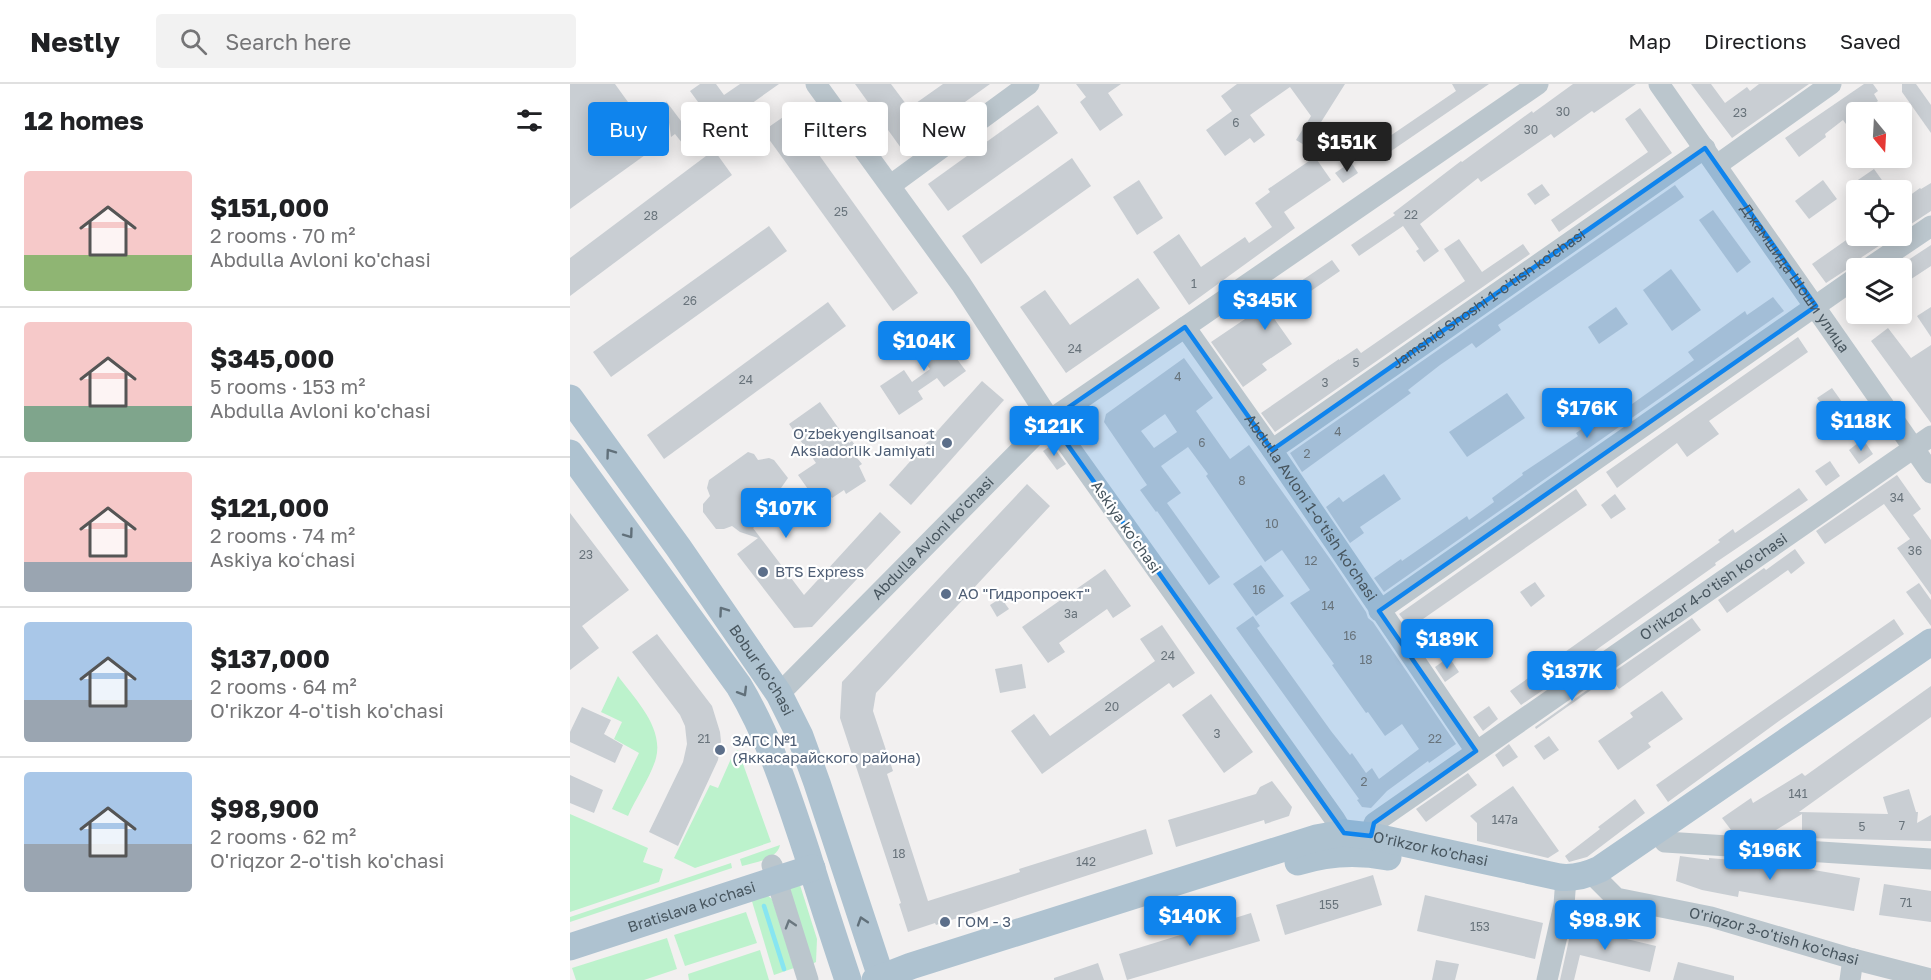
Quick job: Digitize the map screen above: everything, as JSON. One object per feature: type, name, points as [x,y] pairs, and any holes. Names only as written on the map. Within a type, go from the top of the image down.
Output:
[{"type":"main road","name":"Bobur ko'chasi","points":[[570,398],[678,547],[779,694],[800,736],[817,783],[879,979]]},
{"type":"main road","name":"Bobur ko'chasi","points":[[570,453],[748,701],[772,755],[848,980]]},
{"type":"main road","points":[[652,566],[654,557],[660,550],[669,546],[678,547]]},
{"type":"main road","points":[[1661,837],[1931,642]]},
{"type":"main road","points":[[1581,882],[1661,837],[1931,657]]},
{"type":"main road","name":"O'rikzor ko'chasi","points":[[879,979],[1317,838],[1581,882]]},
{"type":"main road","name":"O'rikzor ko'chasi","points":[[919,980],[1360,844]]},
{"type":"main road","name":"Bratislava ko'chasi","points":[[570,931],[809,861]]},
{"type":"main road","name":"Bratislava ko'chasi","points":[[570,947],[774,872]]},
{"type":"street","name":"Askiya koʻchasi","points":[[816,84],[961,284],[1050,420],[1360,844]]},
{"type":"street","points":[[891,185],[1029,84]]},
{"type":"street","name":"Abdulla Avloni ko'chasi","points":[[779,694],[1050,420],[1538,84]]},
{"type":"street","name":"Джамшида Шоши улица","points":[[1659,84],[1815,306],[1922,442],[1931,473]]},
{"type":"street","name":"Jamshid Shoshi 1-o'tish ko'chasi","points":[[1272,450],[1711,156],[1831,84]]},
{"type":"street","points":[[1884,258],[1931,226]]},
{"type":"street","points":[[1380,611],[1846,285]]},
{"type":"street","name":"Abdulla Avloni 1-o'tish ko'chasi","points":[[1185,327],[1272,450],[1476,751]]},
{"type":"street","name":"O'rikzor 4-o'tish ko'chasi","points":[[1360,844],[1374,823],[1922,442]]},
{"type":"street","points":[[1661,837],[1931,859]]},
{"type":"street","points":[[774,872],[808,980]]},
{"type":"street","points":[[1547,980],[1564,905],[1581,882]]},
{"type":"street","name":"O'riqzor 3-o'tish ko'chasi","points":[[1581,882],[1616,898],[1712,917],[1853,959],[1931,979]]},
{"type":"street","points":[[1850,980],[1853,959]]},
{"type":"highlighted area","points":[[1705,148],[1816,306],[1379,611],[1476,751],[1374,823],[1371,836],[1344,833],[1050,420],[1185,327],[1272,450]]},
{"type":"green space","points":[[618,676],[652,724],[657,746],[654,764],[628,816],[612,809],[639,753],[614,739],[622,722],[601,712]]},
{"type":"green space","points":[[738,750],[771,842],[695,868],[674,858],[710,785],[718,788],[734,752]]},
{"type":"green space","points":[[570,814],[648,848],[643,862],[663,869],[659,882],[570,912]]},
{"type":"green space","points":[[780,845],[775,854],[770,857],[742,866],[740,859]]},
{"type":"green space","points":[[731,863],[732,868],[570,922],[570,917]]},
{"type":"green space","points":[[787,885],[800,885],[817,939],[816,962],[812,964]]},
{"type":"green space","points":[[767,895],[772,899],[794,968],[774,975],[751,898]]},
{"type":"green space","points":[[746,912],[757,943],[685,966],[674,935]]},
{"type":"green space","points":[[667,938],[677,969],[644,980],[576,980],[572,968]]},
{"type":"green space","points":[[760,950],[769,980],[689,980],[688,974]]},
{"type":"building","points":[[570,84],[615,84],[628,102],[588,102],[588,156],[644,156],[570,209]]},
{"type":"building","points":[[700,84],[716,84],[724,95],[740,84],[779,84],[754,102],[698,102],[690,91]]},
{"type":"building","points":[[855,84],[891,84],[904,102],[900,102],[900,147],[888,130],[888,102],[868,102]]},
{"type":"building","points":[[943,84],[990,84],[965,102],[918,102]]},
{"type":"building","points":[[1076,84],[1121,84],[1108,93],[1123,115],[1100,131],[1080,102],[1086,97]]},
{"type":"building","points":[[1237,84],[1345,84],[1306,146],[1296,140],[1311,116],[1290,87],[1250,115],[1265,135],[1254,143],[1250,138],[1225,156],[1206,130],[1232,111],[1221,96]]},
{"type":"building","points":[[1452,84],[1489,84],[1378,160],[1371,149],[1456,91]]},
{"type":"building","points":[[1573,84],[1636,84],[1554,138],[1551,134],[1481,182],[1478,178],[1420,224],[1439,251],[1424,262],[1416,251],[1419,249],[1403,226],[1359,256],[1351,245],[1395,215],[1393,213],[1461,161]]},
{"type":"building","points":[[1691,84],[1711,84],[1725,103],[1747,87],[1750,91],[1759,84],[1809,84],[1732,138]]},
{"type":"building","points":[[1864,84],[1873,84],[1878,91],[1874,94],[1877,102],[1846,102],[1846,124],[1843,120],[1825,134],[1826,137],[1799,157],[1785,138]]},
{"type":"building","points":[[1902,84],[1916,84],[1931,105],[1931,133],[1912,106],[1912,102],[1909,102],[1902,92]]},
{"type":"building","points":[[669,105],[681,121],[681,142],[675,134],[671,137]]},
{"type":"building","points":[[1038,105],[1058,133],[948,211],[928,184],[967,156],[987,156],[987,142]]},
{"type":"building","points":[[1640,108],[1672,153],[1559,232],[1551,220],[1648,152],[1625,119]]},
{"type":"building","points":[[782,118],[782,156],[820,156],[918,293],[893,311],[770,141],[770,126]]},
{"type":"building","points":[[706,156],[718,156],[732,175],[570,296],[570,258]]},
{"type":"building","points":[[1315,157],[1331,180],[1284,212],[1295,228],[1189,305],[1153,252],[1179,234],[1201,267],[1245,237],[1249,243],[1272,227],[1255,203],[1270,192],[1268,189]]},
{"type":"building","points":[[1072,158],[1091,186],[981,264],[962,236]]},
{"type":"building","points":[[1351,162],[1358,173],[1343,183],[1335,173]]},
{"type":"building","points":[[1874,169],[1882,180],[1858,180]]},
{"type":"building","points":[[1139,180],[1163,218],[1137,235],[1113,197]]},
{"type":"building","points":[[1823,180],[1837,199],[1809,219],[1795,201]]},
{"type":"building","points":[[1931,183],[1931,211],[1912,223],[1912,194]]},
{"type":"building","points":[[1542,184],[1550,195],[1535,205],[1527,194]]},
{"type":"building","points":[[1675,185],[1684,197],[1498,325],[1501,330],[1476,348],[1472,343],[1440,365],[1408,390],[1411,393],[1302,472],[1290,453]]},
{"type":"building","points":[[1713,210],[1751,262],[1737,273],[1699,220]]},
{"type":"building","points":[[769,226],[787,251],[611,377],[593,352]]},
{"type":"building","points":[[1459,239],[1482,272],[1523,244],[1530,254],[1275,432],[1261,413],[1357,348],[1361,353],[1465,281],[1444,249]]},
{"type":"building","points":[[1846,240],[1846,246],[1879,246],[1861,258],[1846,258],[1846,270],[1826,283],[1812,264]]},
{"type":"building","points":[[1931,245],[1931,266],[1912,278],[1911,258]]},
{"type":"building","points":[[1332,260],[1340,271],[1273,317],[1292,344],[1262,364],[1267,370],[1243,387],[1211,342]]},
{"type":"building","points":[[1671,269],[1701,310],[1672,331],[1643,290]]},
{"type":"building","points":[[1138,278],[1160,308],[1066,373],[1020,307],[1045,290],[1070,325]]},
{"type":"building","points":[[1773,297],[1784,311],[1384,592],[1374,578],[1467,516],[1469,520],[1494,502],[1492,498],[1523,475],[1522,473],[1578,436],[1576,433],[1602,415],[1604,418],[1622,405],[1625,409],[1694,360],[1688,352],[1745,311],[1747,315]]},
{"type":"building","points":[[828,302],[846,326],[664,459],[647,435]]},
{"type":"building","points":[[1616,307],[1628,324],[1599,344],[1588,327]]},
{"type":"building","points":[[1931,307],[1931,337],[1917,316]]},
{"type":"building","points":[[932,326],[966,371],[944,387],[937,378],[918,391],[923,399],[899,415],[880,386],[904,370],[912,382],[930,369],[910,342]]},
{"type":"building","points":[[1888,328],[1911,358],[1931,345],[1931,423],[1871,341]]},
{"type":"building","points":[[1798,337],[1808,352],[1709,421],[1719,434],[1687,457],[1677,443],[1617,488],[1606,472]]},
{"type":"building","points":[[1184,358],[1213,398],[1196,411],[1230,459],[1249,445],[1333,563],[1368,618],[1373,622],[1456,744],[1387,791],[1371,808],[1362,807],[1357,800],[1359,799],[1236,628],[1253,616],[1260,626],[1257,628],[1331,731],[1350,755],[1352,753],[1366,773],[1372,768],[1379,779],[1419,749],[1402,724],[1385,736],[1368,712],[1366,713],[1290,603],[1310,590],[1282,550],[1265,562],[1188,447],[1161,466],[1181,493],[1167,503],[1220,577],[1209,585],[1140,490],[1147,485],[1104,422],[1106,414]],"holes":[[[1165,414],[1177,432],[1154,448],[1141,431]]]},
{"type":"building","name":"O'zbekyengilsanoat Aksiadorlik Jamiyati","points":[[982,381],[1004,400],[911,505],[889,485]]},
{"type":"building","points":[[1832,388],[1842,402],[1828,413],[1817,398]]},
{"type":"building","points":[[1507,393],[1525,418],[1467,457],[1449,432]]},
{"type":"building","points":[[820,402],[849,443],[852,441],[859,451],[854,454],[862,464],[859,466],[866,481],[846,494],[844,490],[832,498],[827,491],[815,499],[798,475],[816,463],[789,424]]},
{"type":"building","points":[[1863,439],[1873,454],[1859,464],[1849,450]]},
{"type":"building","points":[[1052,445],[1066,464],[1057,470],[1043,451]]},
{"type":"building","points":[[748,452],[754,454],[758,460],[769,458],[774,460],[788,478],[781,488],[785,495],[785,503],[753,528],[804,595],[880,512],[901,532],[812,627],[794,628],[737,554],[758,538],[740,532],[732,526],[716,529],[703,512],[703,504],[710,496],[707,488],[709,480]]},
{"type":"building","points":[[1830,461],[1840,476],[1826,486],[1815,471]]},
{"type":"building","points":[[1384,474],[1401,499],[1360,527],[1364,533],[1350,543],[1326,507],[1339,497],[1343,502]]},
{"type":"building","points":[[1897,475],[1921,509],[1913,515],[1931,540],[1931,595],[1897,548],[1910,539],[1884,504],[1825,544],[1816,531]]},
{"type":"building","points":[[1027,484],[1050,506],[876,693],[873,711],[893,771],[887,774],[928,901],[1020,872],[1019,869],[1146,829],[1153,854],[936,925],[935,923],[908,932],[899,904],[901,903],[840,718],[842,682]]},
{"type":"building","points":[[1799,488],[1808,500],[1715,563],[1716,565],[1591,653],[1593,656],[1521,705],[1510,691],[1720,542],[1718,540],[1733,529],[1735,533]]},
{"type":"building","points":[[1576,489],[1587,505],[1410,628],[1399,614]]},
{"type":"building","points":[[1615,494],[1626,509],[1611,519],[1601,505]]},
{"type":"building","points":[[570,513],[629,590],[582,626],[599,648],[570,670]]},
{"type":"building","points":[[1795,549],[1805,563],[1791,574],[1788,570],[1727,613],[1718,600]]},
{"type":"building","points":[[1261,565],[1284,596],[1256,616],[1233,584]]},
{"type":"building","points":[[1105,569],[1131,606],[1113,618],[1107,609],[1059,643],[1065,652],[1048,663],[1022,627]]},
{"type":"building","points":[[1535,582],[1545,596],[1531,607],[1520,592]]},
{"type":"building","points":[[1919,583],[1931,600],[1931,626],[1906,592]]},
{"type":"building","points":[[1001,598],[1009,609],[997,617],[990,605]]},
{"type":"building","points":[[1692,618],[1701,630],[1619,689],[1609,675]]},
{"type":"building","points":[[1894,619],[1904,634],[1668,802],[1656,785]]},
{"type":"building","points":[[1162,625],[1195,673],[1173,688],[1169,683],[1042,774],[1011,731],[1034,714],[1050,736],[1155,661],[1140,639]]},
{"type":"building","points":[[657,634],[712,706],[721,741],[718,760],[678,846],[649,832],[683,762],[687,744],[685,726],[680,715],[632,652]]},
{"type":"building","points":[[1449,657],[1459,672],[1445,682],[1435,667]]},
{"type":"building","points":[[1022,664],[1026,688],[1000,693],[995,669]]},
{"type":"building","points":[[1607,676],[1608,678],[1536,729],[1535,727]]},
{"type":"building","points":[[1931,686],[1931,717],[1799,812],[1888,814],[1883,797],[1909,789],[1916,812],[1918,812],[1917,823],[1931,815],[1931,841],[1802,838],[1802,814],[1776,830],[1734,834],[1722,818],[1751,798],[1753,803],[1802,773],[1805,776]]},
{"type":"building","points":[[1662,691],[1683,719],[1648,743],[1651,747],[1618,770],[1598,741],[1633,717],[1630,713]]},
{"type":"building","points":[[1211,694],[1253,752],[1224,773],[1182,715]]},
{"type":"building","points":[[1489,706],[1498,719],[1483,731],[1473,717]]},
{"type":"building","points":[[582,707],[611,720],[604,734],[623,745],[615,763],[570,742],[570,732]]},
{"type":"building","points":[[1549,736],[1559,750],[1544,760],[1534,746]]},
{"type":"building","points":[[1509,744],[1518,757],[1503,767],[1495,755]]},
{"type":"building","points":[[1468,773],[1477,785],[1426,822],[1416,809]]},
{"type":"building","points":[[570,775],[603,790],[594,813],[570,803]]},
{"type":"building","points":[[1272,781],[1292,807],[1289,816],[1265,824],[1264,820],[1176,847],[1168,820],[1256,794],[1260,787]]},
{"type":"building","points":[[1513,786],[1559,851],[1548,858],[1477,841],[1477,823],[1470,816]]},
{"type":"building","points":[[1635,799],[1645,813],[1587,857],[1569,862],[1565,856]]},
{"type":"building","points":[[1680,856],[1709,860],[1709,858],[1762,861],[1860,878],[1854,911],[1739,891],[1738,897],[1702,890],[1676,881]]},
{"type":"building","points":[[1373,875],[1382,905],[1285,935],[1276,905]]},
{"type":"building","points":[[1884,884],[1931,891],[1931,922],[1879,915]]},
{"type":"building","points":[[1425,895],[1543,923],[1535,959],[1417,931]]},
{"type":"building","points":[[1251,913],[1260,941],[1127,980],[1119,954]]},
{"type":"building","points":[[1572,926],[1656,946],[1650,972],[1580,955],[1574,980],[1560,980]]},
{"type":"building","points":[[1436,960],[1459,964],[1455,980],[1432,980]]},
{"type":"building","points":[[1678,962],[1734,976],[1734,980],[1673,980]]},
{"type":"building","points":[[1098,963],[1104,980],[1054,980],[1054,978]]},
{"type":"waterway","points":[[764,906],[784,969]]},
{"type":"place","name":"O'zbekyengilsanoat Aksiadorlik Jamiyati","points":[[947,443]]},
{"type":"place","name":"BTS Express","points":[[763,572]]},
{"type":"place","name":"АО \"Гидропроект\"","points":[[946,594]]},
{"type":"place","name":"ЗАГС №1 (Яккасарайского района)","points":[[720,750]]},
{"type":"place","name":"ГОМ - 3","points":[[945,922]]}]
